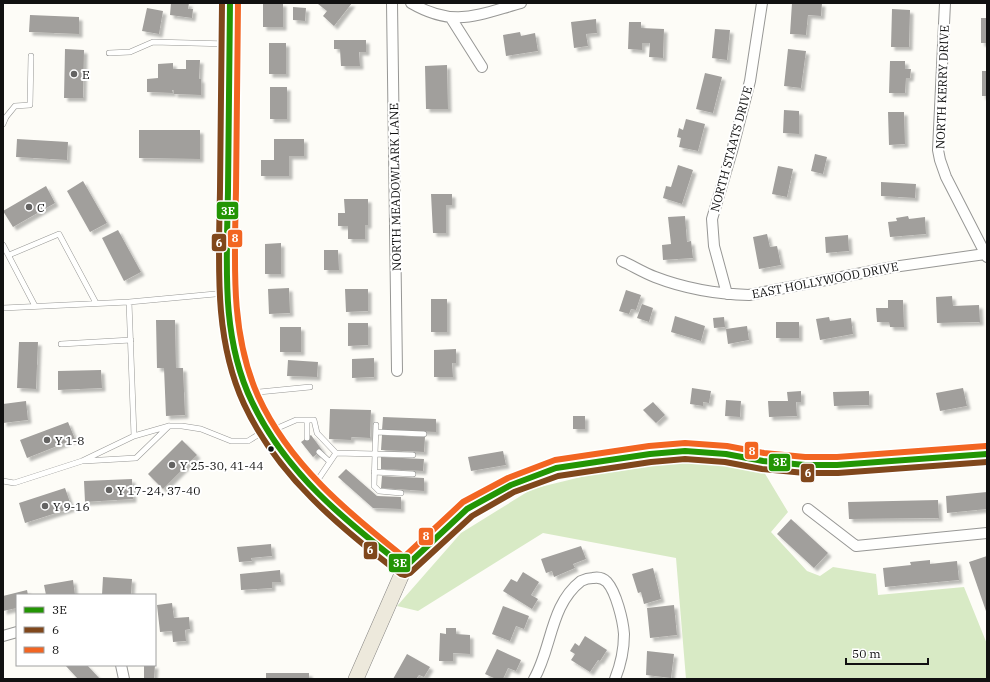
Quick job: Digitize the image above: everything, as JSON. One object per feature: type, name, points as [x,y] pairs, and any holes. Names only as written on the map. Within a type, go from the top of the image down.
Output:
[{"type":"main road","points":[[230,3],[227,293],[237,361],[249,393],[266,430],[279,449],[312,488],[405,567]]},
{"type":"main road","points":[[356,679],[405,567],[467,509],[511,485],[556,468],[650,454],[685,451],[726,454],[805,465],[837,465],[987,454]]},
{"type":"street","name":"NORTH MEADOWLARK LANE","points":[[392,3],[398,371]]},
{"type":"street","points":[[411,3],[431,13],[451,18],[465,17],[521,3]]},
{"type":"street","name":"NORTH STAATS DRIVE","points":[[727,294],[714,246],[712,219],[749,87],[762,3]]},
{"type":"street","name":"NORTH KERRY DRIVE","points":[[945,3],[938,150],[946,177],[986,255]]},
{"type":"street","points":[[451,18],[482,67]]},
{"type":"street","name":"EAST HOLLYWOOD DRIVE","points":[[622,261],[654,277],[672,283],[709,292],[749,295],[893,267],[986,255]]},
{"type":"street","points":[[808,510],[856,546],[987,533]]},
{"type":"street","points":[[534,679],[542,662],[555,617],[565,601],[586,578],[603,579],[608,583],[620,612],[624,634],[622,659],[615,679]]},
{"type":"street","points":[[3,636],[16,632]]},
{"type":"street","points":[[121,666],[124,679]]},
{"type":"lane","points":[[110,53],[130,52],[153,42],[230,44]]},
{"type":"lane","points":[[3,124],[6,117],[15,106],[30,105],[31,56]]},
{"type":"lane","points":[[9,255],[59,234],[96,303]]},
{"type":"lane","points":[[3,245],[35,306]]},
{"type":"lane","points":[[3,308],[129,302],[227,293]]},
{"type":"lane","points":[[129,302],[134,436]]},
{"type":"lane","points":[[61,344],[131,340]]},
{"type":"lane","points":[[249,393],[310,387]]},
{"type":"lane","points":[[3,481],[14,482],[82,461],[134,436],[170,426],[201,429],[231,441],[248,441],[266,430],[280,427],[296,420],[314,420],[317,433],[336,453],[413,455]]},
{"type":"lane","points":[[307,420],[308,438]]},
{"type":"lane","points":[[376,425],[374,486],[379,491],[401,493]]},
{"type":"lane","points":[[82,461],[136,458],[170,426]]},
{"type":"lane","points":[[376,432],[424,434]]},
{"type":"lane","points":[[319,452],[330,462]]},
{"type":"lane","points":[[312,488],[336,453]]},
{"type":"lane","points":[[374,472],[413,474]]},
{"type":"green space","points":[[699,461],[764,472],[788,512],[771,532],[807,571],[820,576],[833,567],[876,574],[878,595],[964,587],[987,644],[987,679],[686,679],[676,558],[543,533],[418,611],[397,606],[461,533],[532,489],[618,468]]},
{"type":"building","points":[[171,3],[189,3],[188,9],[193,9],[192,18],[170,15]]},
{"type":"building","points":[[263,3],[283,3],[283,27],[263,27]]},
{"type":"building","points":[[352,3],[334,26],[323,16],[327,11],[318,4]]},
{"type":"building","points":[[792,3],[822,3],[821,16],[808,15],[806,35],[790,34]]},
{"type":"building","points":[[293,7],[306,8],[305,21],[293,20]]},
{"type":"building","points":[[147,8],[163,11],[159,34],[142,31]]},
{"type":"building","points":[[892,9],[910,10],[909,47],[891,47]]},
{"type":"building","points":[[30,15],[79,17],[79,34],[29,32]]},
{"type":"building","points":[[981,18],[987,18],[987,43],[981,43]]},
{"type":"building","points":[[596,19],[597,33],[586,34],[588,46],[574,48],[571,22]]},
{"type":"building","points":[[629,22],[641,22],[641,28],[664,29],[663,58],[649,57],[650,43],[642,43],[642,50],[628,49]]},
{"type":"building","points":[[715,29],[730,30],[727,60],[712,58]]},
{"type":"building","points":[[520,32],[521,36],[535,33],[538,51],[506,56],[503,35]]},
{"type":"building","points":[[334,40],[366,40],[366,52],[359,52],[360,66],[341,66],[340,49],[334,49]]},
{"type":"building","points":[[269,43],[286,43],[286,74],[269,74]]},
{"type":"building","name":"E","points":[[65,49],[84,50],[83,98],[64,98]]},
{"type":"building","points":[[788,49],[806,51],[801,88],[784,86]]},
{"type":"building","points":[[186,60],[200,60],[199,79],[201,79],[201,95],[174,94],[174,90],[172,90],[173,93],[147,92],[147,79],[158,78],[158,64],[173,63],[173,69],[186,69]]},
{"type":"building","points":[[890,61],[905,61],[905,69],[911,69],[910,78],[906,78],[905,93],[889,93]]},
{"type":"building","points":[[447,65],[448,109],[426,109],[425,66]]},
{"type":"building","points":[[982,71],[987,71],[987,96],[982,96]]},
{"type":"building","points":[[705,73],[722,77],[713,113],[696,109]]},
{"type":"building","points":[[270,87],[287,87],[287,119],[270,119]]},
{"type":"building","points":[[784,110],[799,111],[799,134],[783,133]]},
{"type":"building","points":[[888,112],[904,112],[905,144],[889,145]]},
{"type":"building","points":[[686,119],[705,124],[698,151],[679,147],[681,138],[677,137],[679,128],[683,130]]},
{"type":"building","points":[[139,130],[200,130],[200,159],[139,158]]},
{"type":"building","points":[[17,139],[68,142],[67,160],[16,157]]},
{"type":"building","points":[[274,139],[304,139],[304,156],[289,156],[289,176],[261,176],[261,160],[274,160]]},
{"type":"building","points":[[815,154],[827,157],[823,174],[811,171]]},
{"type":"building","points":[[678,165],[693,170],[682,204],[663,198],[666,186],[671,187]]},
{"type":"building","points":[[778,166],[793,169],[787,197],[772,194]]},
{"type":"building","points":[[83,181],[107,223],[90,232],[67,191]]},
{"type":"building","points":[[881,182],[916,184],[915,198],[881,196]]},
{"type":"building","name":"C","points":[[46,186],[55,203],[13,227],[3,211]]},
{"type":"building","points":[[431,194],[452,194],[452,205],[446,205],[446,233],[433,233]]},
{"type":"building","points":[[344,199],[368,199],[368,225],[365,225],[365,239],[348,239],[348,226],[338,226],[338,213],[345,213]]},
{"type":"building","points":[[685,216],[687,242],[691,241],[693,258],[663,260],[662,245],[671,244],[668,217]]},
{"type":"building","points":[[908,216],[909,219],[925,217],[926,234],[890,237],[888,222],[897,221],[896,218]]},
{"type":"building","points":[[118,230],[141,272],[124,281],[102,238]]},
{"type":"building","points":[[767,234],[770,247],[777,246],[781,265],[759,269],[753,237]]},
{"type":"building","points":[[848,235],[849,251],[826,253],[825,237]]},
{"type":"building","points":[[281,243],[281,274],[265,274],[265,244]]},
{"type":"building","points":[[324,250],[338,250],[339,270],[324,270]]},
{"type":"building","points":[[289,288],[290,313],[269,314],[268,289]]},
{"type":"building","points":[[345,289],[368,289],[368,311],[346,312]]},
{"type":"building","points":[[626,290],[641,295],[636,310],[631,309],[629,314],[619,311]]},
{"type":"building","points":[[952,296],[953,306],[979,305],[980,322],[937,323],[936,297]]},
{"type":"building","points":[[431,299],[447,299],[447,332],[431,332]]},
{"type":"building","points":[[888,300],[903,300],[904,327],[890,327],[889,322],[877,322],[876,308],[888,308]]},
{"type":"building","points":[[642,304],[653,308],[649,322],[637,318]]},
{"type":"building","points":[[675,316],[705,326],[701,341],[671,332]]},
{"type":"building","points":[[724,317],[725,327],[714,328],[713,318]]},
{"type":"building","points":[[829,317],[830,321],[851,318],[853,334],[820,340],[816,319]]},
{"type":"building","points":[[156,320],[175,320],[176,368],[183,368],[185,415],[166,416],[164,368],[157,368]]},
{"type":"building","points":[[776,322],[799,322],[799,338],[776,338]]},
{"type":"building","points":[[348,323],[368,323],[368,345],[348,346]]},
{"type":"building","points":[[747,326],[749,340],[728,344],[726,329]]},
{"type":"building","points":[[280,327],[301,327],[301,352],[280,352]]},
{"type":"building","points":[[19,342],[38,342],[36,389],[17,388]]},
{"type":"building","points":[[456,349],[456,363],[452,363],[453,377],[434,377],[434,350]]},
{"type":"building","points":[[374,358],[374,377],[352,378],[352,359]]},
{"type":"building","points":[[288,360],[318,362],[317,377],[287,376]]},
{"type":"building","points":[[101,370],[102,388],[58,390],[58,371]]},
{"type":"building","points":[[692,388],[711,391],[709,403],[703,402],[703,406],[690,404]]},
{"type":"building","points":[[963,388],[967,406],[940,411],[936,393]]},
{"type":"building","points":[[801,391],[801,402],[796,402],[797,416],[769,417],[768,401],[788,401],[787,392]]},
{"type":"building","points":[[869,391],[869,405],[834,406],[833,392]]},
{"type":"building","points":[[726,400],[741,401],[740,417],[725,416]]},
{"type":"building","points":[[26,401],[28,420],[3,423],[3,404]]},
{"type":"building","points":[[653,402],[665,415],[656,423],[643,410]]},
{"type":"building","points":[[330,409],[371,410],[370,438],[351,437],[351,440],[329,439]]},
{"type":"building","points":[[573,416],[585,416],[585,429],[573,429]]},
{"type":"building","points":[[383,417],[436,419],[436,432],[382,430]]},
{"type":"building","name":"Y 1-8","points":[[68,422],[75,439],[27,458],[20,440]]},
{"type":"building","points":[[311,435],[322,450],[313,457],[301,442]]},
{"type":"building","points":[[382,435],[425,437],[424,452],[381,450]]},
{"type":"building","name":"Y 25-30, 41-44","points":[[182,440],[197,455],[163,489],[148,474]]},
{"type":"building","points":[[503,451],[506,465],[471,471],[468,457]]},
{"type":"building","points":[[381,457],[424,459],[423,471],[381,469]]},
{"type":"building","points":[[346,469],[377,496],[401,497],[401,509],[373,508],[338,477]]},
{"type":"building","points":[[382,476],[424,478],[424,491],[381,488]]},
{"type":"building","name":"Y 17-24, 37-40","points":[[132,479],[133,499],[85,502],[84,481]]},
{"type":"building","name":"Y 9-16","points":[[65,488],[72,508],[25,523],[19,503]]},
{"type":"building","points":[[987,492],[987,509],[947,513],[946,496]]},
{"type":"building","points":[[938,500],[939,518],[849,519],[848,502]]},
{"type":"building","points":[[791,519],[828,553],[814,568],[777,534]]},
{"type":"building","points":[[271,544],[272,556],[251,558],[252,561],[239,562],[237,547]]},
{"type":"building","points":[[581,546],[586,559],[573,564],[575,568],[554,577],[552,571],[546,573],[541,559]]},
{"type":"building","points":[[987,556],[987,614],[969,562]]},
{"type":"building","points":[[930,560],[930,564],[957,561],[959,580],[885,587],[883,568],[911,565],[910,562]]},
{"type":"building","points":[[653,568],[661,599],[644,604],[641,592],[638,593],[632,574]]},
{"type":"building","points":[[280,570],[281,582],[272,582],[272,588],[241,590],[240,574]]},
{"type":"building","points":[[523,572],[539,582],[531,595],[538,599],[532,609],[503,591],[511,579],[517,582]]},
{"type":"building","points":[[103,577],[132,579],[131,594],[102,594]]},
{"type":"building","points":[[73,580],[75,594],[46,594],[44,585]]},
{"type":"building","points":[[27,590],[28,594],[16,594],[16,608],[3,611],[3,596]]},
{"type":"building","points":[[172,603],[174,618],[189,617],[190,629],[185,630],[186,641],[173,642],[172,631],[160,632],[157,605]]},
{"type":"building","points":[[674,605],[677,635],[650,638],[647,608]]},
{"type":"building","points":[[503,606],[529,616],[524,629],[516,626],[510,641],[492,634]]},
{"type":"building","points":[[446,628],[456,628],[456,634],[470,635],[470,654],[453,653],[453,661],[439,661],[440,633],[446,634]]},
{"type":"building","points":[[585,636],[607,650],[590,672],[571,660],[575,654],[570,651],[575,643],[579,646]]},
{"type":"building","points":[[497,649],[521,660],[516,671],[508,668],[503,679],[496,679],[485,674]]},
{"type":"building","points":[[647,651],[674,654],[671,678],[646,675]]},
{"type":"building","points":[[407,654],[430,667],[424,677],[419,675],[416,679],[393,679]]},
{"type":"building","points":[[66,666],[88,666],[100,679],[78,679]]},
{"type":"building","points":[[144,666],[155,666],[154,679],[144,679]]},
{"type":"building","points":[[266,673],[309,673],[309,679],[266,679]]},
{"type":"transit line","name":"6","points":[[222,3],[219,271],[223,326],[227,352],[234,378],[244,404],[258,430],[292,477],[355,538],[401,574],[405,575],[410,573],[472,516],[514,492],[558,476],[651,462],[685,459],[725,462],[762,469],[805,473],[838,473],[987,462]]},
{"type":"transit line","name":"3E","points":[[230,3],[227,270],[230,324],[242,377],[252,402],[266,428],[299,473],[318,494],[339,513],[405,567],[467,509],[511,485],[556,468],[650,454],[685,451],[726,454],[763,461],[805,465],[837,465],[987,454]]},
{"type":"transit line","name":"8","points":[[238,3],[235,268],[238,320],[242,346],[249,371],[258,396],[271,421],[286,444],[303,465],[341,504],[404,557],[463,502],[508,478],[555,460],[649,446],[685,443],[727,446],[764,453],[805,457],[837,457],[986,446]]},
{"type":"place","name":"E","points":[[74,74]]},
{"type":"place","name":"C","points":[[29,207]]},
{"type":"place","name":"Y 1-8","points":[[47,440]]},
{"type":"place","name":"Y 25-30, 41-44","points":[[172,465]]},
{"type":"place","name":"Y 17-24, 37-40","points":[[109,490]]},
{"type":"place","name":"Y 9-16","points":[[45,506]]}]
